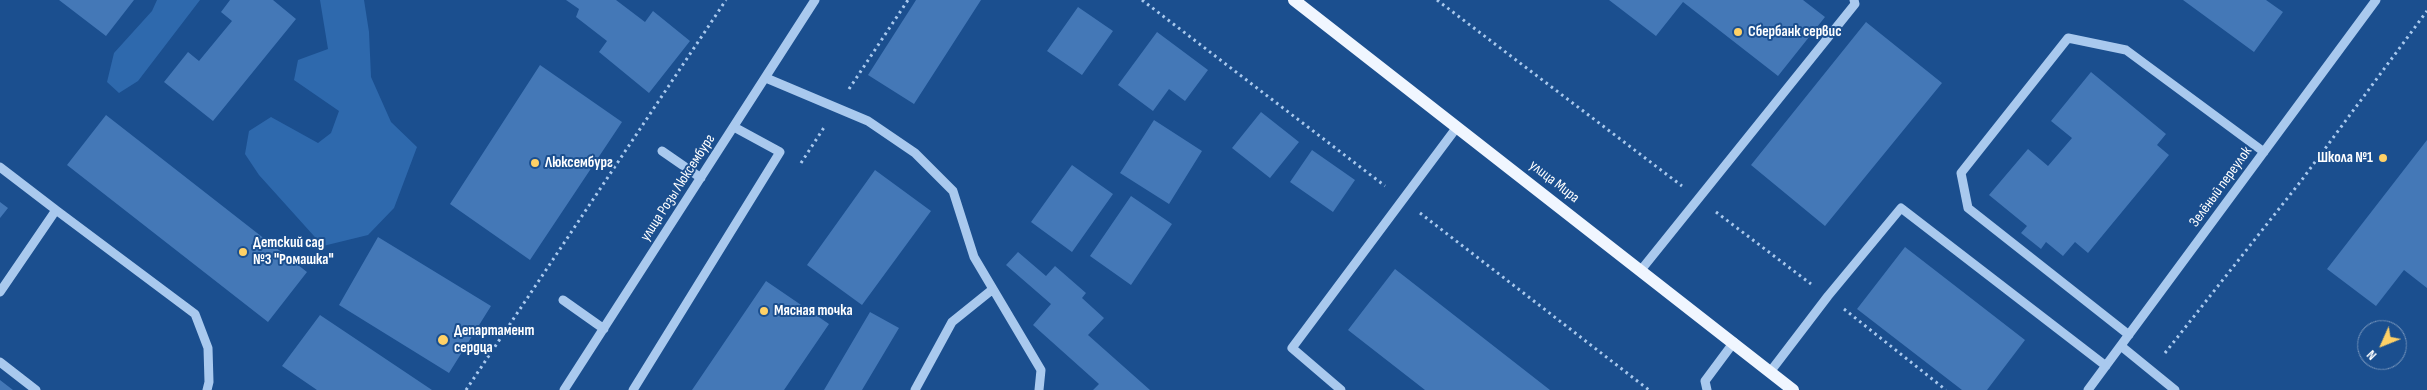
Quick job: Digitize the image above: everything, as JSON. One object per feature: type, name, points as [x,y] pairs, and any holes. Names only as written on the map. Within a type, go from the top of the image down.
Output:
[{"type":"main road","name":"улица Мира","points":[[1294,0],[1793,390]]},
{"type":"street","name":"улица Розы Люксембург","points":[[564,390],[815,0]]},
{"type":"street","points":[[1640,270],[1855,4],[1854,0]]},
{"type":"street","name":"Зелёный переулок","points":[[2088,390],[2376,0]]},
{"type":"street","points":[[2129,335],[1968,208],[1961,173],[2068,38],[2126,50],[2264,152]]},
{"type":"street","points":[[766,78],[868,121],[915,153],[953,192],[974,257],[1041,370],[1039,390]]},
{"type":"street","points":[[633,390],[780,152],[734,127]]},
{"type":"street","points":[[1341,390],[1292,348],[1457,127]]},
{"type":"street","points":[[662,151],[701,178]]},
{"type":"street","points":[[0,167],[196,314],[208,348],[209,382],[207,390]]},
{"type":"street","points":[[1770,372],[1828,296],[1901,208],[2106,366]]},
{"type":"street","points":[[0,292],[56,210]]},
{"type":"street","points":[[915,390],[952,322],[993,289]]},
{"type":"street","points":[[563,300],[604,328]]},
{"type":"street","points":[[1708,390],[1705,381],[1734,342]]},
{"type":"street","points":[[2121,346],[2175,390]]},
{"type":"street","points":[[0,362],[36,390]]},
{"type":"path","points":[[466,390],[726,0]]},
{"type":"path","points":[[2152,371],[2427,12]]},
{"type":"shaded area","points":[[157,0],[200,0],[138,81],[119,93],[107,82],[114,53],[152,11]]},
{"type":"shaded area","points":[[320,0],[364,0],[369,32],[371,77],[391,122],[417,147],[394,208],[368,235],[323,246],[259,175],[245,154],[249,131],[271,117],[318,143],[331,133],[339,111],[294,80],[298,60],[328,49]]},
{"type":"building","points":[[59,0],[134,0],[106,36]]},
{"type":"building","points":[[230,0],[273,0],[296,19],[213,121],[164,82],[188,52],[199,61],[232,21],[221,12]]},
{"type":"building","points":[[566,0],[616,0],[645,22],[653,11],[690,41],[649,93],[599,52],[607,41],[576,17],[579,9]]},
{"type":"building","points":[[916,0],[981,0],[914,104],[868,75]]},
{"type":"building","points":[[1609,0],[1803,0],[1825,17],[1778,76],[1683,2],[1656,36]]},
{"type":"building","points":[[2183,0],[2266,0],[2283,12],[2254,52]]},
{"type":"building","points":[[1078,7],[1113,31],[1082,75],[1047,51]]},
{"type":"building","points":[[1866,22],[1942,83],[1825,226],[1751,165]]},
{"type":"building","points":[[1157,32],[1208,70],[1185,101],[1169,89],[1153,111],[1118,85]]},
{"type":"building","name":"Люксембург","points":[[540,65],[622,122],[530,260],[450,204]]},
{"type":"building","points":[[2091,72],[2166,134],[2157,145],[2169,155],[2088,253],[2075,242],[2063,256],[2046,242],[2041,249],[2021,233],[2027,226],[1989,195],[2028,149],[2048,166],[2072,138],[2051,121]]},
{"type":"building","points":[[1261,112],[1299,142],[1270,178],[1232,148]]},
{"type":"building","points":[[106,115],[307,272],[268,322],[67,165]]},
{"type":"building","points":[[1154,120],[1202,151],[1169,204],[1120,173]]},
{"type":"building","points":[[2427,140],[2427,288],[2404,270],[2376,306],[2327,269]]},
{"type":"building","points":[[1312,150],[1355,180],[1333,212],[1290,182]]},
{"type":"building","points":[[1072,165],[1113,194],[1072,252],[1031,222]]},
{"type":"building","points":[[875,170],[931,211],[862,305],[807,265]]},
{"type":"building","points":[[1131,196],[1172,224],[1131,285],[1090,256]]},
{"type":"building","points":[[0,202],[8,208],[0,218]]},
{"type":"building","points":[[378,237],[491,306],[449,373],[339,305]]},
{"type":"building","points":[[1905,247],[2025,340],[1987,390],[1962,390],[1857,309]]},
{"type":"building","points":[[1018,252],[1046,276],[1055,266],[1086,293],[1082,298],[1104,318],[1088,335],[1150,390],[1093,390],[1099,384],[1033,325],[1051,304],[1006,265]]},
{"type":"building","points":[[1395,269],[1550,390],[1425,390],[1348,330]]},
{"type":"building","points":[[766,281],[829,324],[784,390],[692,390]]},
{"type":"building","points":[[870,312],[899,328],[862,390],[824,390]]},
{"type":"building","points":[[320,315],[432,390],[317,390],[282,366]]},
{"type":"building","points":[[0,380],[13,390],[0,390]]},
{"type":"place","name":"Сбербанк сервис","points":[[1738,32]]},
{"type":"place","name":"Школа №1","points":[[2383,158]]},
{"type":"place","name":"Люксембург","points":[[535,163]]},
{"type":"place","name":"Детский сад №3 \"Ромашка\"","points":[[243,252]]},
{"type":"place","name":"Мясная точка","points":[[764,311]]},
{"type":"place","name":"Департамент сердца","points":[[443,340]]}]
